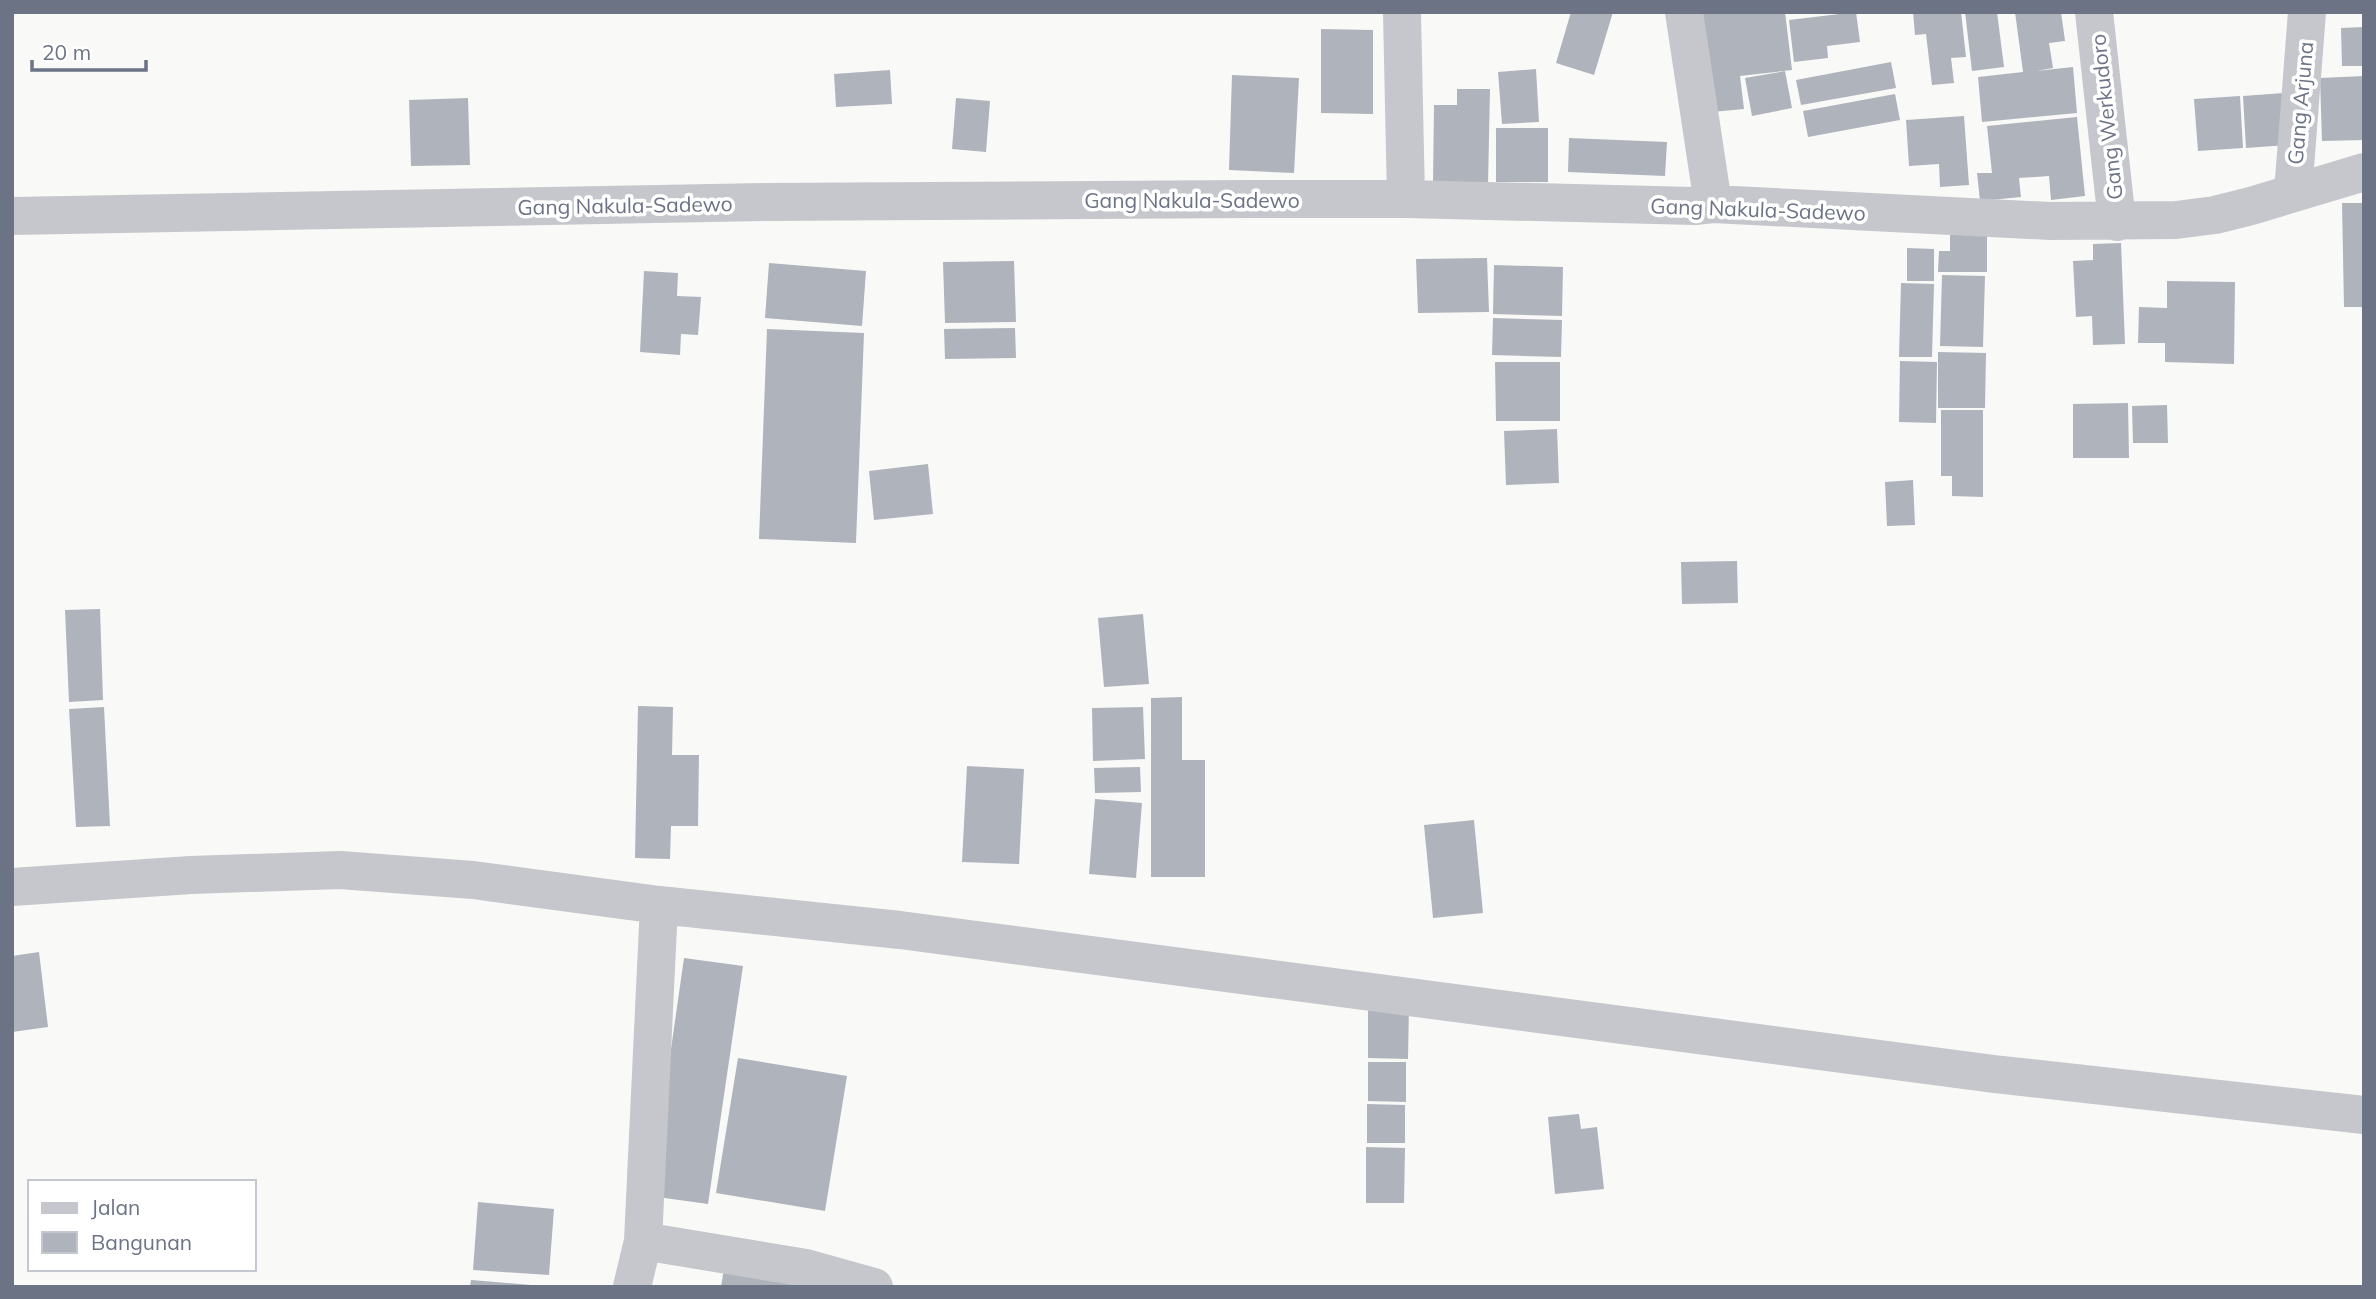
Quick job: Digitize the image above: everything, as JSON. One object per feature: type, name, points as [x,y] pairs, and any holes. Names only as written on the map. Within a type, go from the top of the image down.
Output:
[{"type":"street","points":[[1402,12],[1406,199]]},
{"type":"street","points":[[1684,12],[1713,204]]},
{"type":"street","name":"Gang Werkudoro","points":[[2094,12],[2117,222]]},
{"type":"street","name":"Gang Arjuna","points":[[2293,193],[2307,12]]},
{"type":"street","name":"Gang Nakula-Sadewo","points":[[12,216],[765,202],[1406,199],[1695,206],[1713,204],[2117,222],[2176,220],[2215,215],[2364,172]]},
{"type":"street","points":[[12,887],[191,875],[340,870],[473,880],[659,905],[900,930],[1994,1074],[2364,1115]]},
{"type":"street","points":[[632,1287],[643,1241],[659,905]]},
{"type":"street","points":[[643,1241],[806,1268],[874,1287]]},
{"type":"building","points":[[1571,12],[1613,12],[1594,75],[1556,63]]},
{"type":"building","points":[[1717,12],[1785,12],[1792,70],[1740,76],[1744,109],[1712,112],[1691,15]]},
{"type":"building","points":[[1856,12],[1860,42],[1827,46],[1828,58],[1794,62],[1789,20]]},
{"type":"building","points":[[1913,12],[1961,12],[1966,57],[1951,58],[1954,83],[1932,85],[1926,34],[1915,35]]},
{"type":"building","points":[[1965,12],[1997,12],[2004,67],[1972,71]]},
{"type":"building","points":[[2015,12],[2061,12],[2065,41],[2049,43],[2053,68],[2036,71],[2073,67],[2077,113],[1982,122],[1978,77],[2023,72]]},
{"type":"building","points":[[2364,27],[2364,66],[2342,66],[2341,28]]},
{"type":"building","points":[[1321,29],[1373,30],[1373,114],[1321,113]]},
{"type":"building","points":[[1891,62],[1896,88],[1801,105],[1796,80]]},
{"type":"building","points":[[1536,69],[1539,122],[1502,124],[1498,72]]},
{"type":"building","points":[[890,70],[892,104],[836,107],[834,74]]},
{"type":"building","points":[[1785,71],[1792,108],[1752,116],[1745,78]]},
{"type":"building","points":[[1232,75],[1299,78],[1294,173],[1229,170]]},
{"type":"building","points":[[2364,76],[2364,140],[2322,141],[2320,78]]},
{"type":"building","points":[[1457,89],[1490,89],[1488,185],[1433,183],[1434,105],[1457,105]]},
{"type":"building","points":[[2284,93],[2287,145],[2246,148],[2243,96]]},
{"type":"building","points":[[1895,94],[1900,120],[1808,137],[1803,111]]},
{"type":"building","points":[[2240,96],[2243,148],[2198,151],[2194,99]]},
{"type":"building","points":[[468,98],[470,165],[411,166],[409,100]]},
{"type":"building","points":[[956,98],[990,101],[986,152],[952,149]]},
{"type":"building","points":[[1964,116],[1969,185],[1940,187],[1939,164],[1909,166],[1906,120]]},
{"type":"building","points":[[2077,117],[2085,196],[2051,200],[2049,176],[2019,178],[2021,197],[1980,201],[1977,173],[1992,173],[1987,126]]},
{"type":"building","points":[[1496,128],[1548,128],[1548,182],[1496,182]]},
{"type":"building","points":[[1569,138],[1667,142],[1665,176],[1568,172]]},
{"type":"building","points":[[2342,203],[2364,203],[2364,307],[2344,307]]},
{"type":"building","points":[[1950,228],[1987,229],[1987,272],[1938,272],[1939,251],[1950,251]]},
{"type":"building","points":[[2121,243],[2125,344],[2093,345],[2092,316],[2076,317],[2073,261],[2093,260],[2093,244]]},
{"type":"building","points":[[1907,248],[1934,249],[1934,281],[1907,281]]},
{"type":"building","points":[[1487,258],[1489,312],[1418,313],[1416,259]]},
{"type":"building","points":[[1014,261],[1016,322],[945,323],[943,262]]},
{"type":"building","points":[[769,263],[866,271],[862,326],[765,318]]},
{"type":"building","points":[[1494,265],[1563,267],[1562,316],[1493,314]]},
{"type":"building","points":[[644,271],[678,273],[677,296],[701,297],[698,335],[681,334],[680,355],[640,352]]},
{"type":"building","points":[[1942,275],[1985,276],[1983,347],[1940,346]]},
{"type":"building","points":[[2167,281],[2235,282],[2234,364],[2165,362],[2165,343],[2138,343],[2139,307],[2167,308]]},
{"type":"building","points":[[1901,283],[1934,284],[1932,357],[1899,357]]},
{"type":"building","points":[[1493,318],[1562,320],[1561,357],[1492,355]]},
{"type":"building","points":[[1015,328],[1016,358],[945,359],[944,329]]},
{"type":"building","points":[[767,329],[864,333],[856,543],[759,539]]},
{"type":"building","points":[[1938,352],[1986,353],[1985,408],[1938,408]]},
{"type":"building","points":[[1900,361],[1937,362],[1936,423],[1899,422]]},
{"type":"building","points":[[1495,362],[1560,362],[1560,421],[1496,421]]},
{"type":"building","points":[[2128,403],[2129,458],[2073,458],[2073,404]]},
{"type":"building","points":[[2167,405],[2168,443],[2133,443],[2132,406]]},
{"type":"building","points":[[1941,410],[1983,410],[1983,497],[1952,496],[1952,476],[1941,476]]},
{"type":"building","points":[[1557,429],[1559,483],[1506,485],[1504,431]]},
{"type":"building","points":[[928,464],[933,514],[874,520],[869,471]]},
{"type":"building","points":[[1913,480],[1915,525],[1887,526],[1885,482]]},
{"type":"building","points":[[1737,561],[1738,603],[1682,604],[1681,562]]},
{"type":"building","points":[[100,609],[103,700],[69,702],[65,610]]},
{"type":"building","points":[[1143,614],[1149,684],[1104,687],[1098,618]]},
{"type":"building","points":[[1182,697],[1182,760],[1205,760],[1205,877],[1151,877],[1151,698]]},
{"type":"building","points":[[638,706],[673,707],[672,755],[699,755],[698,826],[671,826],[670,859],[635,858]]},
{"type":"building","points":[[104,707],[110,826],[76,827],[69,709]]},
{"type":"building","points":[[1143,707],[1145,759],[1093,761],[1092,708]]},
{"type":"building","points":[[967,766],[1024,769],[1019,864],[962,862]]},
{"type":"building","points":[[1140,767],[1141,792],[1095,793],[1094,768]]},
{"type":"building","points":[[1095,799],[1142,803],[1136,878],[1089,874]]},
{"type":"building","points":[[1474,820],[1483,913],[1433,918],[1424,825]]},
{"type":"building","points":[[39,952],[48,1027],[12,1032],[12,956]]},
{"type":"building","points":[[684,958],[743,966],[708,1204],[650,1196]]},
{"type":"building","points":[[1368,1005],[1409,1006],[1408,1059],[1368,1058]]},
{"type":"building","points":[[738,1058],[847,1076],[825,1211],[716,1193]]},
{"type":"building","points":[[1368,1062],[1406,1062],[1406,1102],[1368,1101]]},
{"type":"building","points":[[1367,1104],[1405,1105],[1405,1143],[1367,1143]]},
{"type":"building","points":[[1579,1114],[1581,1129],[1597,1127],[1604,1189],[1555,1194],[1548,1117]]},
{"type":"building","points":[[1366,1147],[1405,1148],[1404,1203],[1366,1203]]},
{"type":"building","points":[[478,1202],[554,1209],[549,1275],[473,1270]]},
{"type":"building","points":[[725,1262],[839,1287],[721,1287]]},
{"type":"building","points":[[471,1280],[531,1285],[531,1287],[470,1287]]}]
